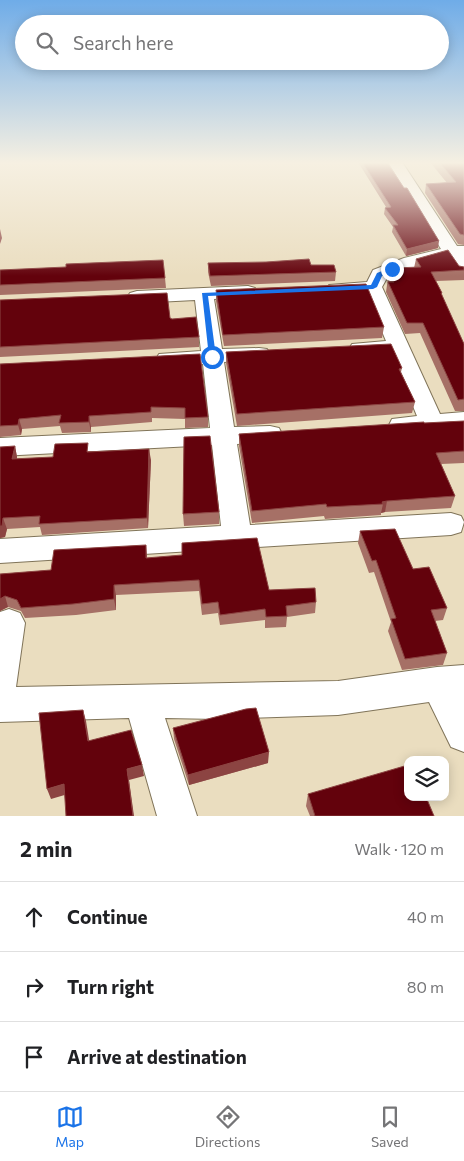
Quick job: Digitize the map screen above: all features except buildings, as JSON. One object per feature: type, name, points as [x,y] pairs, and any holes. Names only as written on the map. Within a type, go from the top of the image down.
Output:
[{"type":"street","points":[[422,200],[458,251],[464,270]]},
{"type":"street","points":[[373,287],[380,274],[458,251]]},
{"type":"street","points":[[314,290],[373,287]]},
{"type":"street","points":[[373,287],[432,423]]},
{"type":"street","points":[[117,297],[264,292]]},
{"type":"street","points":[[204,294],[237,536]]},
{"type":"street","points":[[341,350],[400,346]]},
{"type":"street","points":[[145,360],[282,353]]},
{"type":"street","points":[[382,426],[464,420]]},
{"type":"street","points":[[0,447],[293,432]]},
{"type":"street","points":[[0,551],[451,524]]},
{"type":"street","points":[[0,684],[9,623]]},
{"type":"street","points":[[0,705],[142,701],[218,702],[338,698],[451,682],[464,734]]},
{"type":"street","points":[[142,701],[177,816]]},
{"type":"route","points":[[212,357],[204,294],[373,287],[380,274],[392,269]]}]
